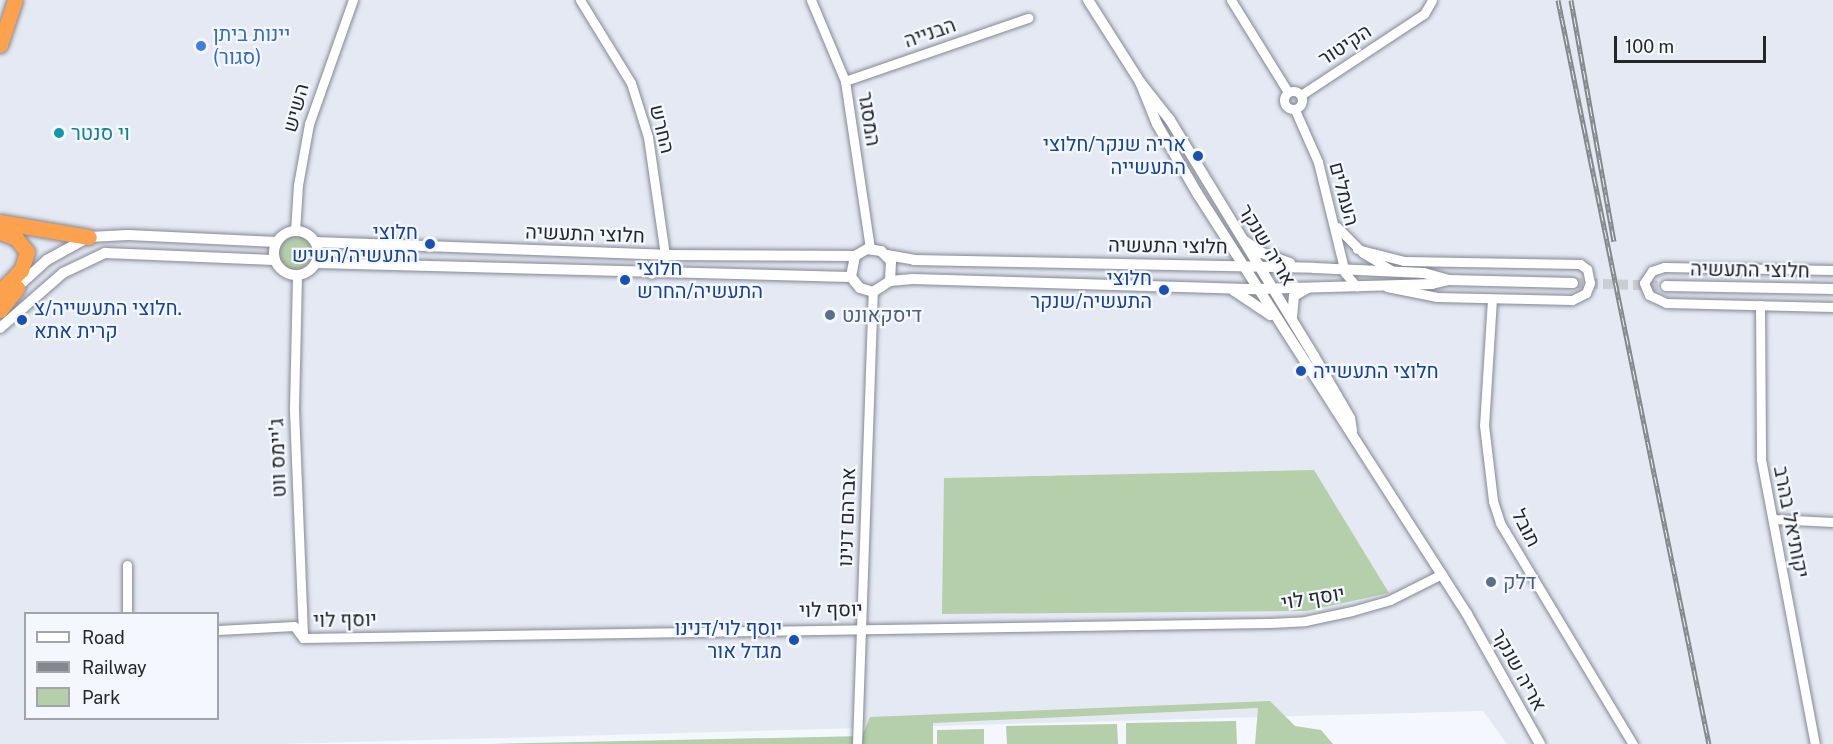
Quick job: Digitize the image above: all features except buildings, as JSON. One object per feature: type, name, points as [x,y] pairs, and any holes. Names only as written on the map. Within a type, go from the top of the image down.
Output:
[{"type":"highway","points":[[0,28],[10,0]]},
{"type":"highway","points":[[0,45],[15,0]]},
{"type":"highway","points":[[0,222],[89,237]]},
{"type":"highway","points":[[0,232],[21,242],[27,252],[21,270],[0,292]]},
{"type":"highway","points":[[0,310],[17,288]]},
{"type":"street","name":"השיש","points":[[295,231],[300,167],[309,124],[353,0]]},
{"type":"street","name":"החרש","points":[[580,0],[631,83],[657,182],[666,255]]},
{"type":"street","name":"המסגר","points":[[811,0],[845,81],[870,249]]},
{"type":"street","name":"אריה שנקר","points":[[1088,0],[1140,82],[1170,120],[1350,418],[1353,431],[1442,574],[1540,744]]},
{"type":"street","points":[[1231,0],[1288,92],[1301,95],[1302,104],[1295,110]]},
{"type":"street","name":"הקיטור","points":[[1301,95],[1424,14],[1432,0]]},
{"type":"street","name":"הבנייה","points":[[845,81],[1028,18]]},
{"type":"street","name":"אריה שנקר","points":[[1140,82],[1157,124],[1256,289],[1342,423],[1353,431]]},
{"type":"street","name":"העמלים","points":[[1288,92],[1284,104],[1295,110],[1318,162],[1344,269],[1358,287]]},
{"type":"street","points":[[1335,225],[1357,249],[1393,271]]},
{"type":"street","name":"חלוצי התעשיה","points":[[295,231],[304,233],[315,242],[666,255],[855,256],[870,249],[914,260],[1344,269],[1424,273],[1448,279]]},
{"type":"street","points":[[0,300],[17,288],[47,260],[89,237],[128,235],[276,242],[295,231]]},
{"type":"street","points":[[1242,239],[1275,259],[1314,268]]},
{"type":"street","points":[[276,242],[274,260],[280,270],[297,276],[310,270],[316,263],[315,242]]},
{"type":"street","points":[[1357,249],[1404,261],[1580,264],[1590,275],[1588,291],[1572,300],[1437,297],[1385,286]]},
{"type":"street","points":[[0,328],[63,273],[105,253],[274,260]]},
{"type":"street","points":[[650,274],[660,267],[666,255]]},
{"type":"street","points":[[855,256],[851,277],[860,288],[873,292],[890,281],[893,268],[887,255]]},
{"type":"street","name":"חלוצי התעשיה","points":[[316,263],[650,274],[851,277]]},
{"type":"street","points":[[1833,270],[1664,267],[1653,271],[1645,280],[1647,292],[1662,303],[1833,307]]},
{"type":"street","name":"ג'יימס ווט","points":[[297,276],[294,410],[303,638]]},
{"type":"street","name":"חלוצי התעשיה","points":[[890,281],[1227,289],[1385,286],[1448,279],[1573,283]]},
{"type":"street","name":"חלוצי התעשיה","points":[[1666,286],[1833,289]]},
{"type":"street","points":[[1293,324],[1292,302],[1309,288]]},
{"type":"street","points":[[1227,289],[1254,303],[1280,326]]},
{"type":"street","name":"אברהם דנינו","points":[[857,744],[873,292]]},
{"type":"street","name":"תובל","points":[[1492,299],[1484,425],[1490,482],[1500,523],[1633,744]]},
{"type":"street","name":"יקותיאל בהרב","points":[[1760,305],[1761,459],[1815,744]]},
{"type":"street","points":[[1773,519],[1833,522]]},
{"type":"street","points":[[127,565],[127,612]]},
{"type":"street","name":"יוסף לוי","points":[[219,630],[294,626],[303,638],[1305,621],[1390,600],[1442,574]]},
{"type":"shaded area","points":[[0,0],[1833,0],[1833,744],[1507,744],[1483,711],[280,744],[0,744]]},
{"type":"green space","points":[[295,236],[307,242],[313,254],[307,266],[295,272],[283,266],[277,254],[283,242]]},
{"type":"green space","points":[[1314,470],[1389,593],[1306,611],[942,614],[944,478]]},
{"type":"green space","points":[[1270,701],[1295,726],[1321,730],[1333,744],[1255,744],[1258,708],[933,723],[933,744],[489,744],[862,736],[870,717]]},
{"type":"green space","points":[[1236,721],[1237,744],[1126,744],[1126,723]]},
{"type":"green space","points":[[1117,724],[1118,744],[1007,744],[1006,726]]},
{"type":"green space","points":[[984,729],[984,744],[937,744],[937,730]]},
{"type":"tunnel","points":[[1573,283],[1666,286]]},
{"type":"railway","points":[[1558,0],[1709,744]]},
{"type":"railway","points":[[1571,0],[1614,241]]},
{"type":"place","name":"יינות ביתן (סגור)","points":[[201,46]]},
{"type":"place","name":"וי סנטר","points":[[59,133]]},
{"type":"place","name":"אריה שנקר/חלוצי התעשייה","points":[[1198,156]]},
{"type":"place","name":"חלוצי התעשיה/השיש","points":[[430,244]]},
{"type":"place","name":"חלוצי התעשיה/החרש","points":[[625,280]]},
{"type":"place","name":"חלוצי התעשיה/שנקר","points":[[1164,290]]},
{"type":"place","name":"דיסקאונט","points":[[830,315]]},
{"type":"place","name":"חלוצי התעשייה/צ. קרית אתא","points":[[22,320]]},
{"type":"place","name":"חלוצי התעשייה","points":[[1301,371]]},
{"type":"place","name":"דלק","points":[[1491,582]]},
{"type":"place","name":"יוסף לוי/דנינו מגדל אור","points":[[794,640]]}]
